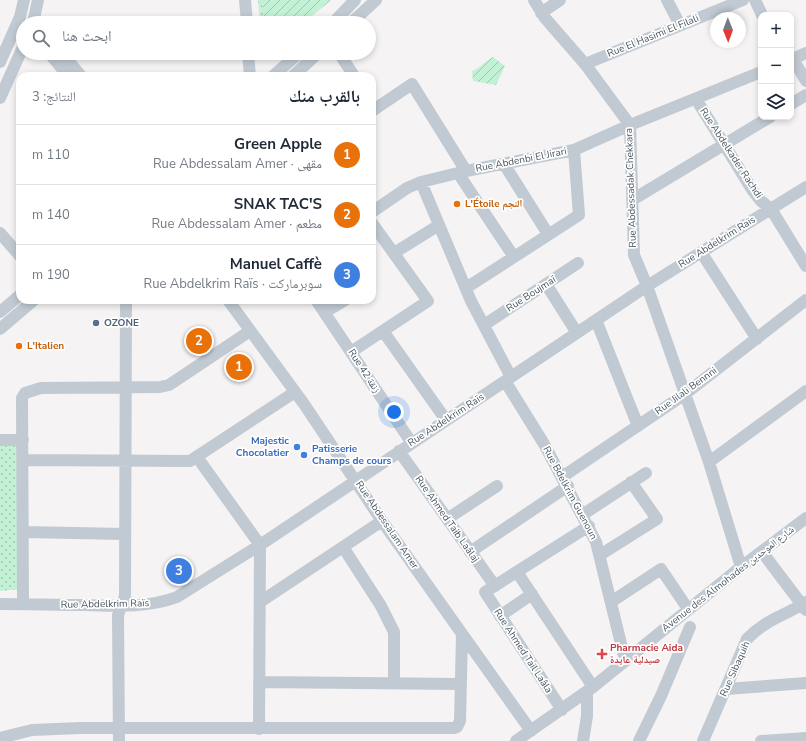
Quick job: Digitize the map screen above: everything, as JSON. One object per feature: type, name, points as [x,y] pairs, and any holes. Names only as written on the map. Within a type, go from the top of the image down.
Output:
[{"type":"street","points":[[28,16],[38,0]]},
{"type":"street","points":[[245,0],[246,16]]},
{"type":"street","points":[[340,16],[355,0]]},
{"type":"street","points":[[359,16],[376,0]]},
{"type":"street","name":"Rue Abdessadak Chekkara","points":[[534,0],[541,12],[585,64],[630,125],[634,255],[647,286],[709,462],[741,567]]},
{"type":"street","points":[[541,12],[560,0]]},
{"type":"street","points":[[667,0],[680,25]]},
{"type":"street","name":"Rue El Hasimi El Filali","points":[[585,64],[743,0]]},
{"type":"street","points":[[755,0],[761,12]]},
{"type":"street","points":[[0,62],[16,36]]},
{"type":"street","points":[[794,58],[806,53]]},
{"type":"street","points":[[0,98],[17,60]]},
{"type":"street","points":[[55,60],[65,72]]},
{"type":"street","points":[[68,60],[78,72]]},
{"type":"street","points":[[249,60],[250,72]]},
{"type":"street","points":[[278,72],[291,60]]},
{"type":"street","points":[[297,72],[310,60]]},
{"type":"street","points":[[344,60],[352,72]]},
{"type":"street","points":[[794,62],[806,81]]},
{"type":"street","name":"Rue Abdenbi El Jirari","points":[[376,209],[408,188],[421,182],[462,172],[574,150],[630,125],[758,73]]},
{"type":"street","points":[[376,106],[412,84],[462,172],[514,257]]},
{"type":"street","points":[[794,102],[806,95]]},
{"type":"street","name":"Rue Abdelkader Rachdi","points":[[696,99],[753,191],[761,201],[771,209],[806,266]]},
{"type":"street","points":[[632,200],[765,120]]},
{"type":"street","points":[[466,288],[579,215],[574,150]]},
{"type":"street","points":[[504,164],[548,234]]},
{"type":"street","name":"Rue Bdelkrim Guenoun","points":[[421,182],[466,288],[508,379],[588,526],[600,555],[625,660]]},
{"type":"street","name":"Rue Abdelkrim Raïs","points":[[0,604],[122,606],[154,604],[177,597],[260,545],[411,442],[647,286],[806,187]]},
{"type":"street","points":[[394,253],[439,225]]},
{"type":"street","points":[[351,352],[428,301],[376,228]]},
{"type":"street","points":[[0,233],[16,251]]},
{"type":"street","points":[[701,252],[757,339]]},
{"type":"street","name":"Rue Boujmaï","points":[[484,325],[578,263]]},
{"type":"street","points":[[546,284],[577,332]]},
{"type":"street","points":[[0,312],[16,298]]},
{"type":"street","name":"Rue Jilali Bennni","points":[[470,552],[638,426],[685,394],[806,300]]},
{"type":"street","points":[[0,329],[29,304]]},
{"type":"street","points":[[118,741],[118,615],[125,596],[126,304]]},
{"type":"street","name":"Rue Abdessalam Amer","points":[[236,304],[250,331],[295,392],[356,480],[382,521],[531,731]]},
{"type":"street","name":"Rue 42 زنقة","points":[[319,304],[411,442]]},
{"type":"street","points":[[325,312],[338,304]]},
{"type":"street","points":[[596,320],[638,426]]},
{"type":"street","points":[[23,604],[22,398],[28,390],[41,388],[125,388],[168,385],[250,331]]},
{"type":"street","points":[[383,331],[446,420]]},
{"type":"street","points":[[709,462],[806,391]]},
{"type":"street","points":[[23,460],[190,462],[295,392]]},
{"type":"street","points":[[0,440],[23,440]]},
{"type":"street","name":"Rue Ahmed Taib Laâlaj","points":[[399,451],[470,552],[490,589]]},
{"type":"street","points":[[197,457],[260,545],[259,729]]},
{"type":"street","points":[[582,515],[646,473]]},
{"type":"street","points":[[600,555],[657,519],[631,482]]},
{"type":"street","points":[[447,519],[497,486]]},
{"type":"street","name":"Avenue des Almohades شارع الموحدين","points":[[516,741],[590,689],[741,567],[806,518]]},
{"type":"street","points":[[260,602],[382,521]]},
{"type":"street","points":[[490,589],[588,526]]},
{"type":"street","points":[[23,532],[125,534]]},
{"type":"street","points":[[343,547],[392,627],[395,640],[394,684]]},
{"type":"street","points":[[762,552],[804,606]]},
{"type":"street","points":[[611,602],[661,569],[688,609]]},
{"type":"street","points":[[517,572],[590,689],[583,741]]},
{"type":"street","name":"Rue Ahmed Tail Laâla","points":[[490,589],[500,616],[562,710]]},
{"type":"street","points":[[500,616],[532,594]]},
{"type":"street","name":"Rue Sibaquih","points":[[703,741],[748,639],[755,630],[781,614],[804,606]]},
{"type":"street","points":[[639,741],[661,696],[690,627]]},
{"type":"street","points":[[0,738],[32,730],[457,728],[460,722],[462,634]]},
{"type":"street","points":[[259,682],[461,684]]},
{"type":"street","points":[[726,689],[806,683]]},
{"type":"street","points":[[761,741],[806,738]]},
{"type":"green space","points":[[258,0],[262,0],[263,16],[259,16]]},
{"type":"green space","points":[[262,0],[331,0],[312,16],[263,16]]},
{"type":"green space","points":[[493,57],[505,66],[496,85],[473,81],[472,71]]},
{"type":"green space","points":[[0,443],[20,443],[20,589],[0,591]]},
{"type":"place","name":"L'Étoile النجم","points":[[457,204]]},
{"type":"place","name":"OZONE","points":[[96,323]]},
{"type":"place","name":"SNAK TAC'S","points":[[199,341]]},
{"type":"place","name":"L'Italien","points":[[19,346]]},
{"type":"place","name":"Green Apple","points":[[239,367]]},
{"type":"place","name":"Majestic Chocolatier","points":[[297,447]]},
{"type":"place","name":"Patisserie Champs de cours","points":[[304,455]]},
{"type":"place","name":"Manuel Caffè","points":[[179,571]]},
{"type":"place","name":"Pharmacie Aida صيدلية عايدة","points":[[602,654]]}]
